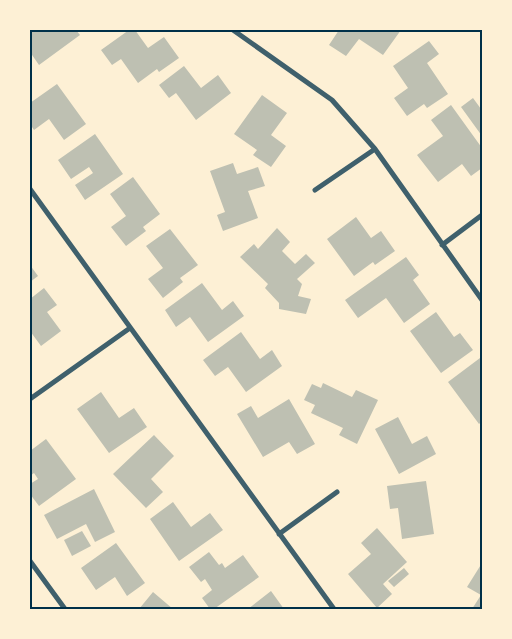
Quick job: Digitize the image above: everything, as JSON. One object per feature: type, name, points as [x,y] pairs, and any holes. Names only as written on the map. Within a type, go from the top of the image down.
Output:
[{"type":"street","points":[[233,30],[332,100],[375,149],[482,300]]},
{"type":"street","points":[[315,190],[375,149]]},
{"type":"street","points":[[30,189],[334,609]]},
{"type":"street","points":[[442,245],[482,216]]},
{"type":"street","points":[[30,399],[130,328]]},
{"type":"street","points":[[279,534],[337,492]]},
{"type":"street","points":[[30,561],[65,609]]},
{"type":"building","points":[[30,30],[76,30],[80,35],[39,65],[30,52]]},
{"type":"building","points":[[129,30],[135,30],[148,48],[164,37],[179,58],[159,72],[157,69],[138,83],[121,59],[112,65],[101,50]]},
{"type":"building","points":[[339,30],[401,30],[383,55],[359,39],[346,56],[329,45]]},
{"type":"building","points":[[429,41],[439,54],[427,63],[448,94],[427,108],[424,104],[407,116],[394,98],[408,88],[393,66]]},
{"type":"building","points":[[184,66],[201,88],[218,75],[231,93],[196,120],[176,93],[169,98],[159,85]]},
{"type":"building","points":[[57,84],[86,124],[64,140],[49,119],[34,130],[30,124],[30,103]]},
{"type":"building","points":[[262,95],[287,113],[271,135],[286,146],[271,167],[253,155],[257,150],[234,134]]},
{"type":"building","points":[[473,98],[482,108],[482,136],[461,107]]},
{"type":"building","points":[[451,105],[482,148],[482,168],[471,176],[462,164],[438,182],[417,155],[443,136],[431,120]]},
{"type":"building","points":[[95,134],[123,174],[85,200],[75,185],[93,173],[89,167],[71,179],[58,160]]},
{"type":"building","points":[[233,163],[237,174],[258,167],[265,186],[248,191],[258,218],[223,231],[217,215],[225,212],[210,171]]},
{"type":"building","points":[[133,177],[160,214],[143,227],[146,231],[126,246],[111,227],[126,216],[110,194]]},
{"type":"building","points":[[356,217],[371,238],[381,231],[395,251],[375,265],[373,262],[354,276],[327,239]]},
{"type":"building","points":[[277,228],[290,242],[282,251],[295,264],[306,254],[315,263],[297,279],[302,284],[298,296],[311,299],[306,314],[279,309],[279,303],[265,288],[268,284],[240,257],[254,244],[258,249]]},
{"type":"building","points":[[170,229],[198,265],[180,278],[183,282],[163,298],[148,279],[163,268],[146,246]]},
{"type":"building","points":[[406,257],[419,275],[413,280],[430,304],[404,323],[386,298],[358,318],[345,300]]},
{"type":"building","points":[[30,265],[38,276],[30,282]]},
{"type":"building","points":[[202,283],[222,310],[233,301],[244,316],[208,342],[190,317],[176,327],[165,310]]},
{"type":"building","points":[[44,288],[57,305],[47,312],[61,331],[41,346],[30,331],[30,299]]},
{"type":"building","points":[[436,312],[454,337],[460,333],[473,350],[441,373],[410,331]]},
{"type":"building","points":[[241,332],[260,359],[272,350],[282,366],[246,392],[228,367],[215,376],[203,360]]},
{"type":"building","points":[[480,358],[482,361],[482,421],[479,424],[448,382]]},
{"type":"building","points":[[323,383],[352,397],[356,390],[378,400],[357,444],[339,435],[343,428],[311,413],[315,405],[304,400],[312,384],[321,388]]},
{"type":"building","points":[[101,392],[119,418],[134,408],[147,427],[109,453],[77,409]]},
{"type":"building","points":[[289,399],[315,444],[297,454],[289,442],[263,457],[237,414],[251,406],[258,418]]},
{"type":"building","points":[[398,417],[412,444],[427,436],[436,454],[399,474],[375,429]]},
{"type":"building","points":[[154,435],[174,456],[151,479],[163,492],[146,508],[113,474]]},
{"type":"building","points":[[46,439],[76,479],[39,506],[30,494],[30,484],[38,479],[34,473],[30,476],[30,451]]},
{"type":"building","points":[[426,481],[434,534],[402,539],[398,508],[390,509],[387,486]]},
{"type":"building","points":[[94,489],[115,532],[95,542],[86,524],[57,539],[44,515]]},
{"type":"building","points":[[173,502],[191,527],[210,513],[223,530],[179,561],[150,519]]},
{"type":"building","points":[[377,528],[407,562],[383,584],[392,594],[377,608],[348,574],[371,554],[361,543]]},
{"type":"building","points":[[82,531],[91,546],[72,556],[64,540]]},
{"type":"building","points":[[116,543],[145,583],[127,596],[115,577],[96,590],[81,568]]},
{"type":"building","points":[[209,552],[219,565],[222,563],[225,568],[243,555],[259,577],[214,609],[210,609],[202,598],[212,590],[205,579],[201,582],[189,567]]},
{"type":"building","points":[[482,563],[482,609],[472,609],[481,595],[467,587]]},
{"type":"building","points":[[404,568],[409,574],[394,587],[388,581]]},
{"type":"building","points":[[271,591],[284,609],[248,609]]},
{"type":"building","points":[[153,592],[173,609],[139,609]]}]
